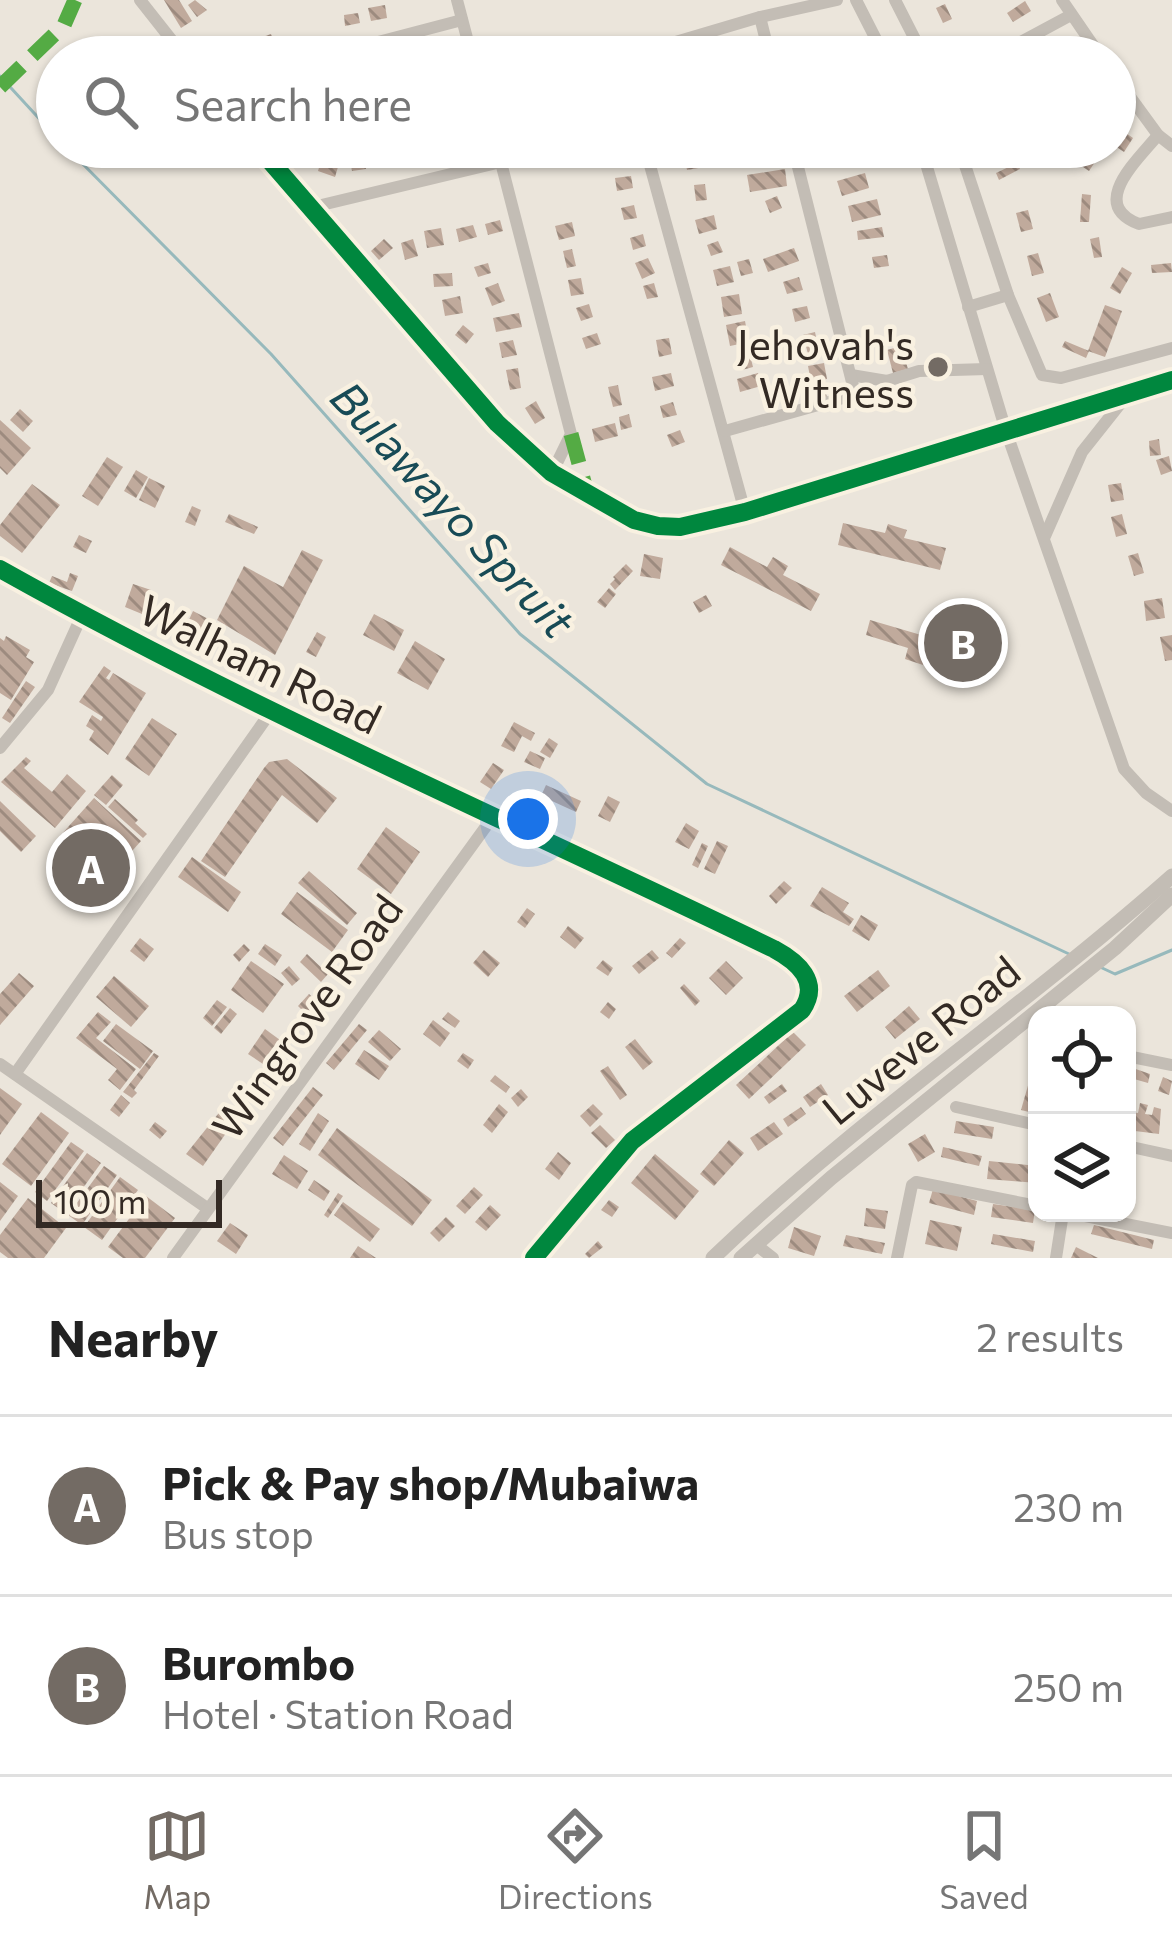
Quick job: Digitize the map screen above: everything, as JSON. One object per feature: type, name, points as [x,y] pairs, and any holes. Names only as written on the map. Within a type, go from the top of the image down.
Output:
[{"type":"street","points":[[140,0],[168,36]]},
{"type":"street","points":[[457,0],[466,36]]},
{"type":"street","points":[[696,36],[837,0]]},
{"type":"street","points":[[856,0],[874,36]]},
{"type":"street","points":[[896,0],[914,36]]},
{"type":"street","points":[[1062,0],[1086,36]]},
{"type":"street","points":[[1032,36],[1071,15]]},
{"type":"street","points":[[760,17],[765,36]]},
{"type":"street","points":[[401,36],[462,20]]},
{"type":"street","points":[[1136,105],[1172,146]]},
{"type":"street","points":[[1136,162],[1158,135]]},
{"type":"street","points":[[276,168],[496,422],[552,473],[634,520],[658,526],[680,527],[745,512],[1171,384]]},
{"type":"street","points":[[309,208],[450,168]]},
{"type":"street","points":[[503,168],[572,434],[552,473]]},
{"type":"street","points":[[652,168],[745,512]]},
{"type":"street","points":[[725,431],[843,398],[853,386],[798,168]]},
{"type":"street","points":[[927,168],[1006,431],[1124,769],[1146,794],[1172,811]]},
{"type":"street","points":[[966,168],[1008,295],[1038,369],[1049,379],[1172,348]]},
{"type":"street","points":[[1132,168],[1118,185],[1116,203],[1125,218],[1139,224],[1172,217]]},
{"type":"street","points":[[968,307],[1008,295]]},
{"type":"street","points":[[851,375],[887,381],[919,371],[987,368]]},
{"type":"street","points":[[1045,536],[1082,452],[1129,393]]},
{"type":"street","name":"Walham Road","points":[[0,569],[272,710],[774,949],[805,971],[810,990],[802,1010],[632,1141],[534,1258]]},
{"type":"street","points":[[0,748],[48,690],[82,615]]},
{"type":"street","points":[[15,1074],[272,710]]},
{"type":"street","name":"Wingrove Road","points":[[173,1258],[494,814]]},
{"type":"street","name":"Luveve Road","points":[[713,1258],[904,1095],[1090,949],[1172,876]]},
{"type":"street","name":"Luveve Road","points":[[741,1258],[1115,948],[1172,895]]},
{"type":"street","points":[[1136,1058],[1172,1065]]},
{"type":"street","points":[[0,1064],[207,1208]]},
{"type":"street","points":[[956,1108],[1028,1123]]},
{"type":"street","points":[[1136,1148],[1172,1156]]},
{"type":"street","points":[[897,1258],[916,1182],[1028,1204]]},
{"type":"street","points":[[1056,1258],[1064,1222]]},
{"type":"street","points":[[1114,1222],[1172,1233]]},
{"type":"street","points":[[755,1244],[772,1258]]},
{"type":"building","points":[[164,0],[179,0],[192,21],[181,28]]},
{"type":"building","points":[[195,0],[207,10],[197,17],[188,5]]},
{"type":"building","points":[[1025,1],[1031,11],[1013,22],[1007,13]]},
{"type":"building","points":[[945,4],[952,19],[943,23],[936,8]]},
{"type":"building","points":[[385,5],[387,18],[371,21],[368,8]]},
{"type":"building","points":[[358,13],[360,23],[345,26],[344,15]]},
{"type":"building","points":[[319,168],[338,168],[335,177]]},
{"type":"building","points":[[1006,168],[1020,169],[999,180],[996,173]]},
{"type":"building","points":[[785,169],[787,186],[750,192],[747,175]]},
{"type":"building","points":[[865,173],[869,188],[842,196],[837,181]]},
{"type":"building","points":[[631,176],[633,188],[617,191],[615,178]]},
{"type":"building","points":[[705,184],[707,200],[696,201],[694,185]]},
{"type":"building","points":[[1082,194],[1091,195],[1089,222],[1080,222]]},
{"type":"building","points":[[777,196],[782,208],[770,213],[765,201]]},
{"type":"building","points":[[877,199],[881,215],[852,222],[848,206]]},
{"type":"building","points":[[634,205],[637,218],[624,220],[621,208]]},
{"type":"building","points":[[1028,210],[1033,229],[1021,232],[1016,213]]},
{"type":"building","points":[[714,215],[717,229],[699,234],[695,220]]},
{"type":"building","points":[[500,220],[503,231],[488,235],[485,224]]},
{"type":"building","points":[[572,222],[575,236],[559,240],[555,226]]},
{"type":"building","points":[[473,225],[477,237],[459,242],[456,229]]},
{"type":"building","points":[[882,227],[884,237],[858,240],[857,231]]},
{"type":"building","points":[[441,228],[444,245],[427,248],[424,231]]},
{"type":"building","points":[[643,234],[646,246],[633,250],[630,238]]},
{"type":"building","points":[[1099,237],[1102,257],[1094,258],[1090,239]]},
{"type":"building","points":[[384,239],[393,248],[379,260],[371,251]]},
{"type":"building","points":[[413,239],[418,256],[405,260],[401,243]]},
{"type":"building","points":[[718,241],[723,252],[711,256],[707,245]]},
{"type":"building","points":[[794,248],[799,261],[768,272],[763,259]]},
{"type":"building","points":[[572,249],[576,266],[567,268],[563,251]]},
{"type":"building","points":[[1038,253],[1044,273],[1032,276],[1027,256]]},
{"type":"building","points":[[887,255],[889,266],[874,268],[872,257]]},
{"type":"building","points":[[648,258],[655,273],[642,279],[635,263]]},
{"type":"building","points":[[749,259],[753,273],[741,276],[737,262]]},
{"type":"building","points":[[488,263],[491,273],[478,277],[474,267]]},
{"type":"building","points":[[1171,263],[1172,272],[1152,273],[1151,265]]},
{"type":"building","points":[[730,266],[734,282],[717,286],[713,270]]},
{"type":"building","points":[[1122,267],[1132,273],[1120,294],[1110,288]]},
{"type":"building","points":[[452,273],[453,286],[434,287],[433,274]]},
{"type":"building","points":[[799,277],[803,290],[787,294],[783,282]]},
{"type":"building","points":[[581,278],[584,294],[571,296],[568,280]]},
{"type":"building","points":[[498,283],[505,301],[492,306],[485,288]]},
{"type":"building","points":[[654,283],[658,297],[647,299],[643,286]]},
{"type":"building","points":[[1050,293],[1059,317],[1046,322],[1037,298]]},
{"type":"building","points":[[739,294],[742,314],[724,317],[721,297]]},
{"type":"building","points":[[460,296],[463,313],[445,316],[442,300]]},
{"type":"building","points":[[589,304],[593,317],[581,321],[576,308]]},
{"type":"building","points":[[1105,305],[1122,311],[1105,357],[1088,351]]},
{"type":"building","points":[[807,306],[810,318],[795,322],[792,309]]},
{"type":"building","points":[[519,313],[522,327],[496,332],[493,318]]},
{"type":"building","points":[[745,321],[749,342],[730,346],[726,325]]},
{"type":"building","points":[[463,325],[474,334],[466,344],[455,335]]},
{"type":"building","points":[[815,332],[819,351],[808,354],[803,335]]},
{"type":"building","points":[[597,333],[601,344],[586,349],[582,338]]},
{"type":"building","points":[[669,338],[672,354],[659,357],[656,340]]},
{"type":"building","points":[[513,340],[517,355],[502,358],[499,343]]},
{"type":"building","points":[[1065,341],[1089,351],[1086,358],[1062,347]]},
{"type":"building","points":[[901,346],[908,369],[893,373],[887,350]]},
{"type":"building","points":[[749,351],[753,367],[742,370],[738,355]]},
{"type":"building","points":[[824,363],[827,379],[811,382],[808,366]]},
{"type":"building","points":[[518,368],[521,388],[510,390],[506,370]]},
{"type":"building","points":[[671,373],[674,386],[655,391],[652,377]]},
{"type":"building","points":[[758,373],[761,386],[740,392],[737,379]]},
{"type":"building","points":[[618,385],[622,405],[613,407],[608,387]]},
{"type":"building","points":[[824,385],[827,398],[816,401],[812,388]]},
{"type":"building","points":[[536,401],[545,418],[535,424],[525,408]]},
{"type":"building","points":[[673,402],[677,415],[663,418],[660,406]]},
{"type":"building","points":[[20,409],[33,421],[23,432],[10,420]]},
{"type":"building","points":[[629,414],[632,427],[621,430],[619,417]]},
{"type":"building","points":[[0,420],[31,448],[7,475],[0,468]]},
{"type":"building","points":[[615,423],[618,436],[595,442],[592,429]]},
{"type":"building","points":[[680,430],[685,442],[672,447],[667,435]]},
{"type":"building","points":[[1159,439],[1161,455],[1150,456],[1149,441]]},
{"type":"building","points":[[1169,456],[1172,471],[1161,475],[1156,460]]},
{"type":"building","points":[[107,457],[123,467],[98,506],[82,496]]},
{"type":"building","points":[[136,470],[148,477],[136,498],[124,491]]},
{"type":"building","points":[[149,478],[165,486],[155,508],[139,500]]},
{"type":"building","points":[[1121,483],[1124,500],[1111,502],[1108,485]]},
{"type":"building","points":[[32,484],[60,505],[22,553],[0,536],[0,525]]},
{"type":"building","points":[[192,506],[201,510],[195,526],[185,522]]},
{"type":"building","points":[[229,514],[258,527],[254,534],[225,522]]},
{"type":"building","points":[[1122,514],[1127,534],[1116,537],[1111,517]]},
{"type":"building","points":[[843,523],[885,533],[888,524],[907,530],[904,538],[946,548],[940,570],[838,545]]},
{"type":"building","points":[[79,535],[92,541],[86,553],[73,547]]},
{"type":"building","points":[[730,547],[767,567],[773,557],[788,566],[783,575],[820,594],[811,611],[721,565]]},
{"type":"building","points":[[302,550],[323,560],[275,655],[217,620],[244,566],[283,587]]},
{"type":"building","points":[[1138,553],[1144,573],[1134,576],[1128,556]]},
{"type":"building","points":[[644,554],[663,558],[660,579],[640,576]]},
{"type":"building","points":[[626,564],[633,571],[615,590],[610,584]]},
{"type":"building","points":[[70,573],[78,576],[72,591],[49,583],[52,576],[67,582]]},
{"type":"building","points":[[133,584],[151,590],[142,614],[125,607]]},
{"type":"building","points":[[609,588],[616,594],[605,608],[597,602]]},
{"type":"building","points":[[706,595],[712,606],[699,613],[693,602]]},
{"type":"building","points":[[1162,598],[1165,618],[1146,621],[1144,601]]},
{"type":"building","points":[[193,611],[216,623],[210,635],[187,624]]},
{"type":"building","points":[[374,614],[404,630],[394,651],[363,635]]},
{"type":"building","points":[[870,620],[979,652],[974,668],[926,654],[923,665],[905,659],[908,648],[866,635]]},
{"type":"building","points":[[317,632],[326,637],[316,657],[306,652]]},
{"type":"building","points":[[1172,635],[1172,660],[1165,661],[1160,637]]},
{"type":"building","points":[[6,636],[30,650],[26,657],[34,662],[11,700],[0,693],[0,638],[4,641]]},
{"type":"building","points":[[415,641],[445,659],[428,690],[397,673]]},
{"type":"building","points":[[104,666],[111,671],[109,680],[113,673],[146,693],[108,755],[89,740],[94,731],[86,726],[92,715],[101,721],[103,717],[79,702]]},
{"type":"building","points":[[26,681],[35,687],[10,723],[2,718]]},
{"type":"building","points":[[152,718],[177,734],[149,776],[125,759]]},
{"type":"building","points":[[514,722],[535,733],[531,741],[522,736],[514,752],[501,746]]},
{"type":"building","points":[[549,738],[558,744],[550,758],[540,752]]},
{"type":"building","points":[[530,751],[545,758],[540,769],[524,762]]},
{"type":"building","points":[[26,757],[31,761],[24,768],[52,792],[67,774],[86,791],[55,828],[1,782]]},
{"type":"building","points":[[287,759],[337,798],[317,823],[282,795],[225,877],[201,861],[269,762]]},
{"type":"building","points":[[493,763],[504,770],[491,789],[480,782]]},
{"type":"building","points":[[112,775],[123,785],[106,805],[94,795]]},
{"type":"building","points":[[546,785],[581,801],[576,812],[541,796]]},
{"type":"building","points":[[608,796],[620,802],[610,822],[598,816]]},
{"type":"building","points":[[94,798],[141,841],[107,879],[60,836]]},
{"type":"building","points":[[115,799],[138,820],[135,823],[147,834],[143,838],[108,807]]},
{"type":"building","points":[[0,801],[36,836],[21,852],[0,831]]},
{"type":"building","points":[[686,823],[699,831],[689,849],[675,842]]},
{"type":"building","points":[[386,827],[420,852],[391,894],[357,869]]},
{"type":"building","points":[[717,841],[728,846],[715,874],[704,869]]},
{"type":"building","points":[[702,843],[708,846],[698,868],[692,865]]},
{"type":"building","points":[[192,857],[241,892],[228,912],[178,877]]},
{"type":"building","points":[[309,871],[357,913],[347,925],[298,883]]},
{"type":"building","points":[[784,881],[792,888],[776,904],[769,896]]},
{"type":"building","points":[[822,887],[849,903],[843,912],[854,919],[849,926],[810,906]]},
{"type":"building","points":[[297,892],[348,930],[332,952],[281,914]]},
{"type":"building","points":[[527,908],[535,914],[525,928],[517,922]]},
{"type":"building","points":[[861,915],[878,925],[869,941],[852,931]]},
{"type":"building","points":[[568,926],[584,938],[575,949],[560,937]]},
{"type":"building","points":[[140,938],[154,949],[144,962],[130,951]]},
{"type":"building","points":[[680,938],[686,943],[672,958],[666,953]]},
{"type":"building","points":[[244,944],[250,950],[239,962],[233,955]]},
{"type":"building","points":[[265,944],[282,955],[275,966],[258,954]]},
{"type":"building","points":[[484,950],[500,963],[488,977],[473,963]]},
{"type":"building","points":[[652,950],[659,958],[639,974],[632,966]]},
{"type":"building","points":[[307,954],[328,974],[321,982],[300,962]]},
{"type":"building","points":[[603,960],[613,968],[608,976],[596,968]]},
{"type":"building","points":[[251,961],[284,984],[263,1013],[231,990]]},
{"type":"building","points":[[726,961],[743,978],[726,995],[709,978]]},
{"type":"building","points":[[289,966],[300,979],[292,986],[281,973]]},
{"type":"building","points":[[878,970],[890,986],[857,1012],[844,996]]},
{"type":"building","points":[[19,973],[34,986],[0,1025],[0,994]]},
{"type":"building","points":[[114,976],[149,1006],[131,1027],[96,997]]},
{"type":"building","points":[[684,984],[700,1001],[695,1006],[680,988]]},
{"type":"building","points":[[309,994],[324,1008],[312,1020],[298,1006]]},
{"type":"building","points":[[217,1000],[227,1007],[212,1026],[203,1018]]},
{"type":"building","points":[[608,1002],[616,1009],[609,1019],[600,1012]]},
{"type":"building","points":[[909,1006],[920,1019],[895,1039],[885,1027]]},
{"type":"building","points":[[230,1008],[237,1014],[221,1034],[214,1028]]},
{"type":"building","points":[[98,1012],[111,1022],[96,1038],[136,1069],[120,1090],[108,1080],[117,1069],[76,1038]]},
{"type":"building","points":[[448,1012],[460,1021],[455,1028],[442,1019]]},
{"type":"building","points":[[433,1020],[450,1033],[440,1047],[423,1034]]},
{"type":"building","points":[[116,1024],[153,1051],[140,1069],[103,1041]]},
{"type":"building","points":[[359,1024],[367,1030],[334,1070],[326,1063]]},
{"type":"building","points":[[265,1029],[280,1040],[263,1064],[248,1054]]},
{"type":"building","points":[[379,1030],[401,1049],[390,1061],[368,1042]]},
{"type":"building","points":[[793,1032],[806,1045],[749,1099],[736,1085]]},
{"type":"building","points":[[635,1039],[653,1062],[643,1070],[625,1047]]},
{"type":"building","points":[[364,1050],[389,1066],[379,1080],[355,1064]]},
{"type":"building","points":[[154,1053],[159,1056],[132,1098],[123,1092]]},
{"type":"building","points":[[463,1053],[474,1060],[468,1069],[457,1061]]},
{"type":"building","points":[[608,1066],[627,1095],[620,1100],[600,1071]]},
{"type":"building","points":[[1136,1069],[1150,1074],[1148,1083],[1136,1080]]},
{"type":"building","points":[[495,1075],[510,1087],[506,1093],[490,1081]]},
{"type":"building","points":[[1163,1077],[1172,1081],[1169,1095],[1158,1091]]},
{"type":"building","points":[[782,1084],[787,1091],[769,1104],[764,1097]]},
{"type":"building","points":[[821,1084],[828,1095],[810,1107],[803,1097]]},
{"type":"building","points":[[1028,1086],[1028,1112],[1021,1110]]},
{"type":"building","points":[[313,1087],[323,1095],[283,1146],[273,1138]]},
{"type":"building","points":[[0,1088],[22,1104],[0,1135]]},
{"type":"building","points":[[521,1089],[528,1097],[518,1107],[511,1098]]},
{"type":"building","points":[[121,1095],[130,1103],[119,1117],[110,1110]]},
{"type":"building","points":[[1140,1103],[1148,1105],[1145,1114],[1152,1115],[1154,1107],[1161,1109],[1159,1134],[1136,1131]]},
{"type":"building","points":[[499,1104],[508,1112],[492,1133],[483,1125]]},
{"type":"building","points":[[593,1104],[603,1114],[590,1127],[580,1116]]},
{"type":"building","points":[[801,1107],[806,1114],[788,1127],[783,1119]]},
{"type":"building","points":[[222,1109],[236,1119],[203,1166],[186,1154]]},
{"type":"building","points":[[41,1112],[69,1133],[31,1186],[2,1164]]},
{"type":"building","points":[[318,1113],[329,1121],[310,1151],[299,1144]]},
{"type":"building","points":[[956,1121],[994,1127],[992,1139],[954,1133]]},
{"type":"building","points":[[155,1122],[167,1131],[160,1139],[149,1130]]},
{"type":"building","points":[[774,1122],[783,1134],[758,1151],[750,1138]]},
{"type":"building","points":[[600,1125],[615,1140],[606,1148],[591,1133]]},
{"type":"building","points":[[337,1128],[432,1200],[412,1226],[318,1155]]},
{"type":"building","points":[[925,1134],[935,1152],[918,1162],[908,1144]]},
{"type":"building","points":[[729,1140],[744,1153],[714,1186],[700,1174]]},
{"type":"building","points":[[71,1142],[84,1151],[47,1201],[35,1192]]},
{"type":"building","points":[[943,1147],[982,1156],[979,1166],[941,1157]]},
{"type":"building","points":[[558,1152],[571,1163],[559,1180],[545,1169]]},
{"type":"building","points":[[87,1153],[101,1163],[65,1213],[51,1203]]},
{"type":"building","points":[[655,1154],[699,1191],[675,1220],[631,1183]]},
{"type":"building","points":[[284,1155],[308,1171],[297,1189],[272,1174]]},
{"type":"building","points":[[989,1161],[1028,1165],[1028,1182],[987,1179]]},
{"type":"building","points":[[104,1166],[117,1175],[82,1225],[68,1215]]},
{"type":"building","points":[[120,1177],[138,1190],[102,1240],[84,1227]]},
{"type":"building","points":[[314,1180],[330,1191],[324,1201],[308,1190]]},
{"type":"building","points":[[0,1182],[18,1196],[0,1221]]},
{"type":"building","points":[[474,1187],[483,1195],[465,1214],[456,1206]]},
{"type":"building","points":[[933,1189],[977,1201],[974,1215],[929,1203]]},
{"type":"building","points":[[338,1193],[343,1196],[328,1218],[324,1215]]},
{"type":"building","points":[[146,1196],[175,1218],[145,1258],[123,1258],[108,1247]]},
{"type":"building","points":[[28,1198],[66,1228],[44,1258],[8,1258],[0,1252],[0,1235]]},
{"type":"building","points":[[609,1200],[619,1207],[612,1217],[601,1210]]},
{"type":"building","points":[[343,1202],[380,1229],[370,1242],[334,1215]]},
{"type":"building","points":[[993,1204],[1028,1209],[1028,1222],[1033,1222],[1033,1223],[991,1217]]},
{"type":"building","points":[[490,1205],[501,1215],[486,1231],[475,1222]]},
{"type":"building","points":[[866,1208],[888,1211],[885,1229],[864,1226]]},
{"type":"building","points":[[446,1217],[455,1226],[439,1242],[430,1233]]},
{"type":"building","points":[[930,1220],[962,1227],[957,1251],[925,1244]]},
{"type":"building","points":[[230,1223],[248,1235],[236,1254],[217,1241]]},
{"type":"building","points":[[1094,1225],[1154,1240],[1152,1249],[1091,1234]]},
{"type":"building","points":[[794,1227],[821,1236],[814,1256],[788,1248]]},
{"type":"building","points":[[993,1234],[1035,1241],[1033,1252],[991,1244]]},
{"type":"building","points":[[846,1235],[885,1243],[882,1254],[843,1246]]},
{"type":"building","points":[[598,1241],[603,1247],[589,1258],[585,1254]]},
{"type":"building","points":[[358,1246],[376,1258],[350,1258]]},
{"type":"building","points":[[1076,1247],[1098,1258],[1071,1258]]},
{"type":"waterway","name":"Bulawayo Spruit","points":[[0,76],[36,115]]},
{"type":"waterway","name":"Bulawayo Spruit","points":[[87,168],[271,354],[520,634],[707,784],[1069,954]]},
{"type":"waterway","name":"Bulawayo Spruit","points":[[1100,967],[1115,974],[1172,950]]},
{"type":"marked path","points":[[53,36],[64,25],[75,0]]},
{"type":"marked path","points":[[0,87],[36,52]]},
{"type":"marked path","points":[[571,434],[587,493]]},
{"type":"cycle path","points":[[276,168],[497,423],[552,473],[634,520],[658,526],[680,527],[745,512],[1172,380]]},
{"type":"cycle path","points":[[0,569],[287,718],[774,949],[804,974],[809,990],[802,1010],[632,1141],[534,1258]]},
{"type":"place","name":"Jehovah's Witness","points":[[938,367]]},
{"type":"place","name":"Burombo","points":[[963,643]]},
{"type":"place","name":"Pick & Pay shop/Mubaiwa","points":[[91,868]]}]
